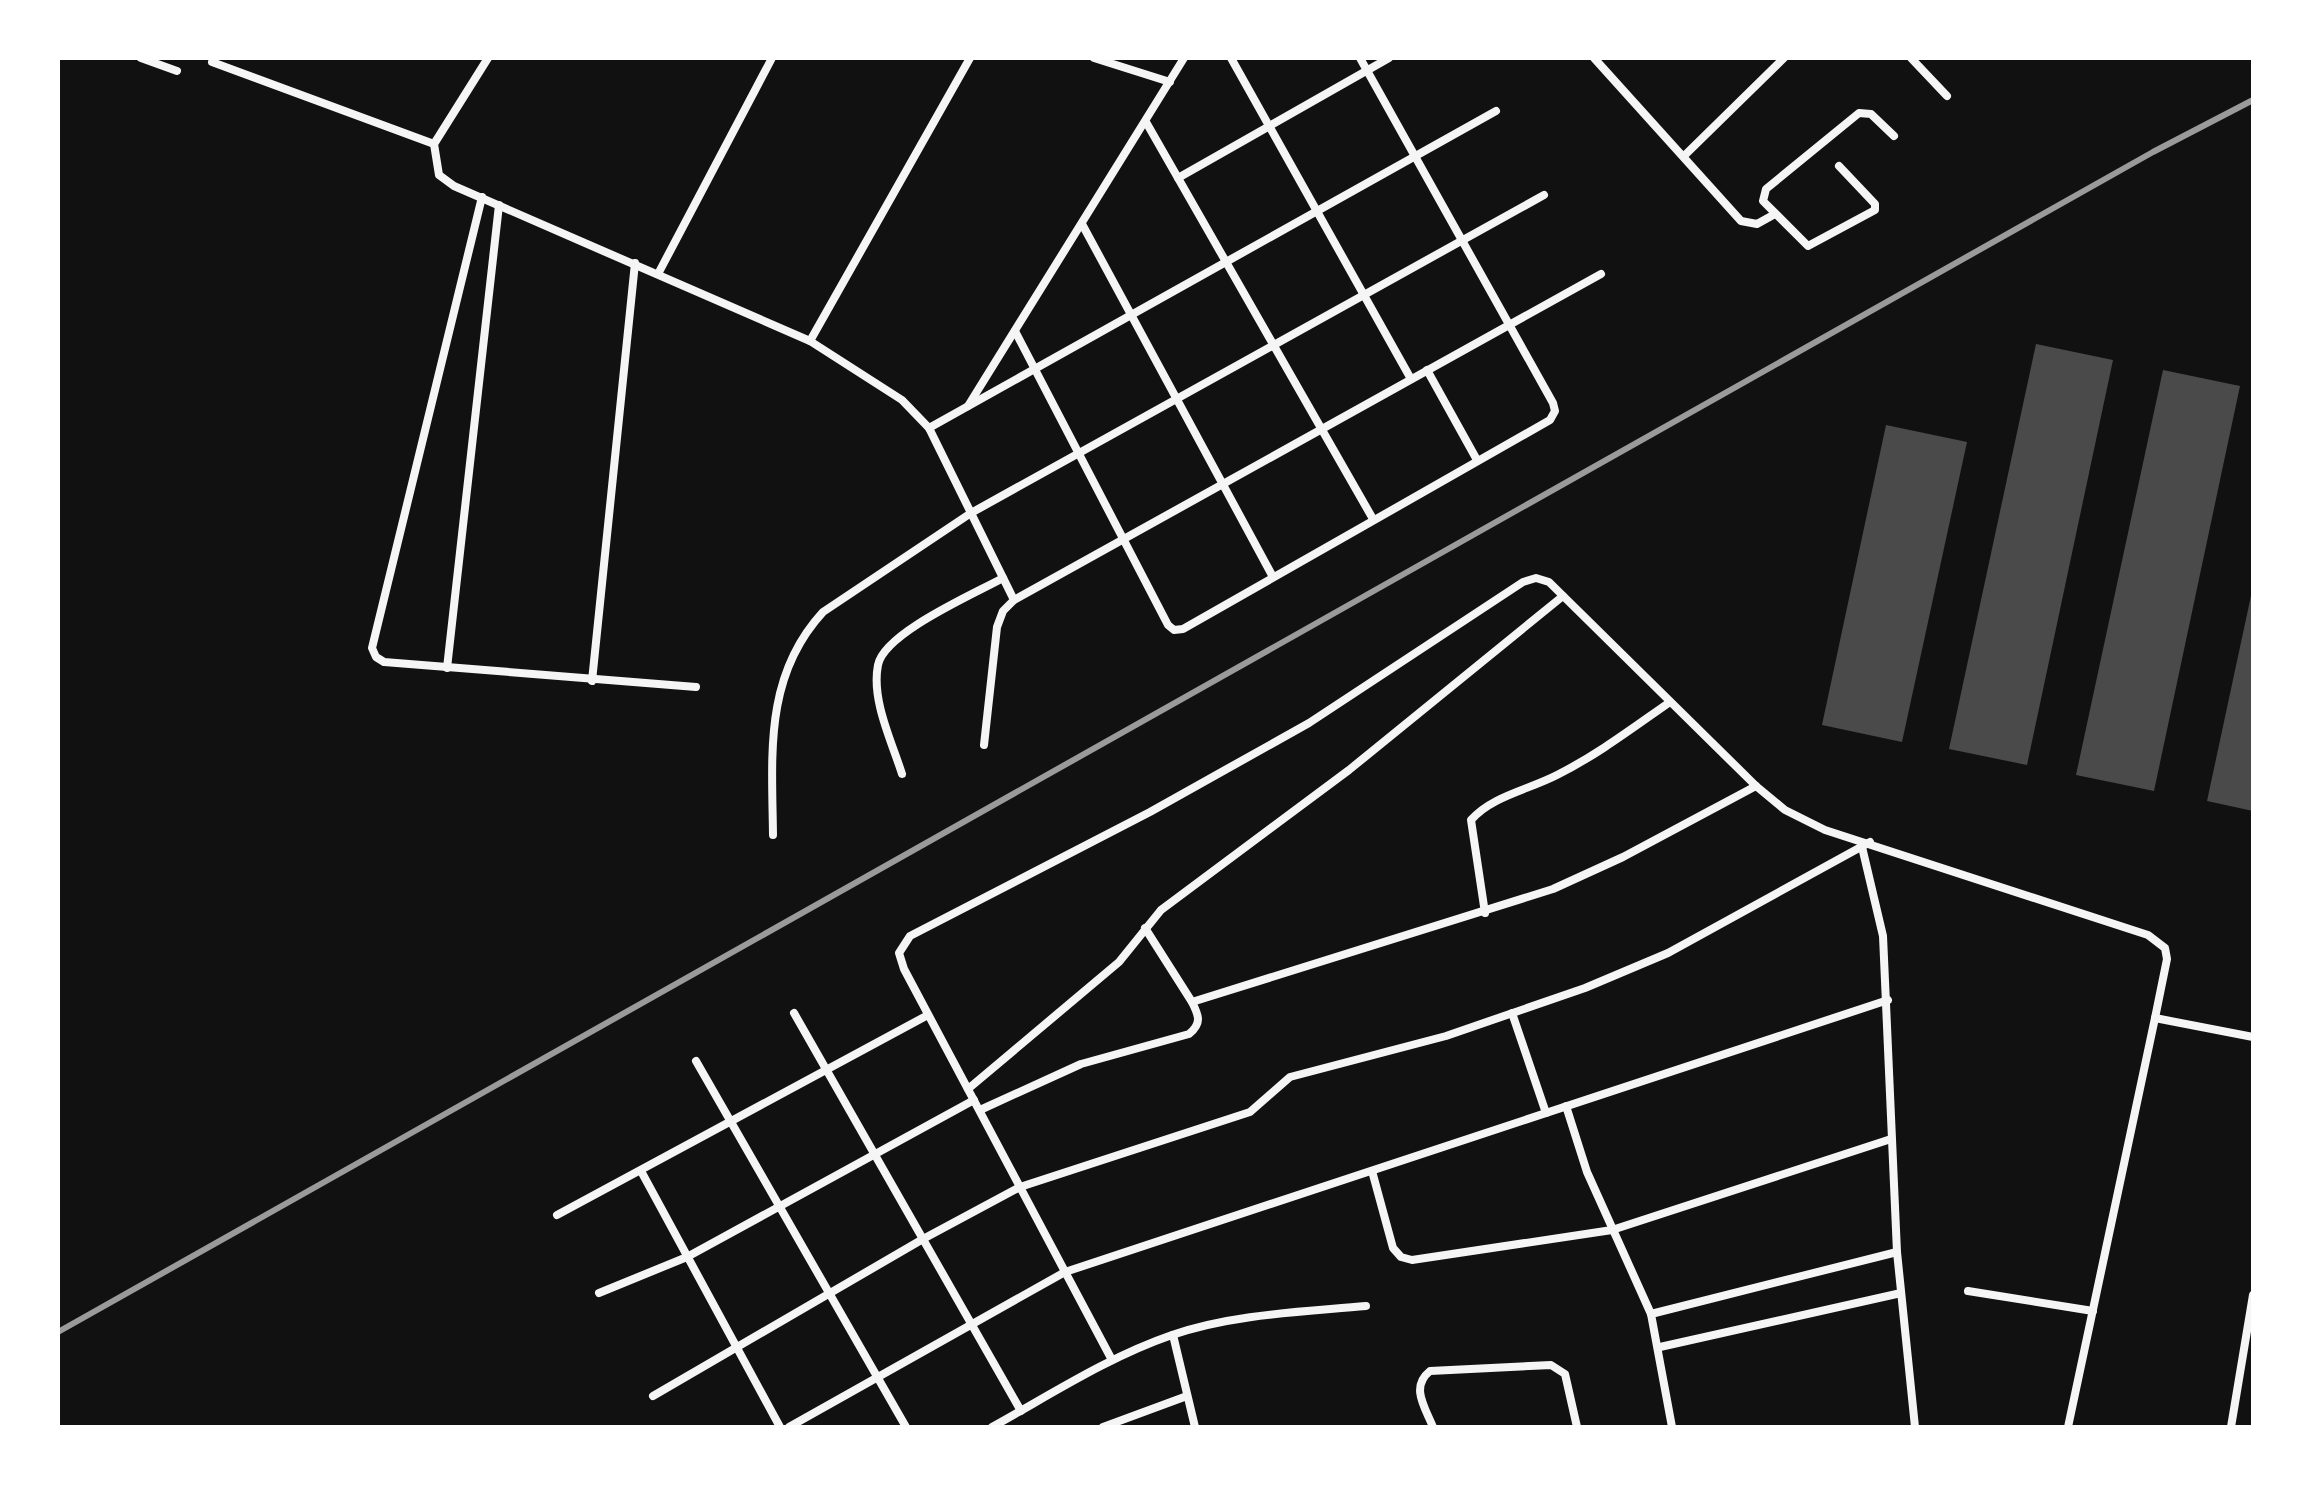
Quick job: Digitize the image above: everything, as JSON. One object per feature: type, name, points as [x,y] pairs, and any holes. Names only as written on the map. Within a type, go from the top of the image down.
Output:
[{"type":"street","points":[[141,58],[177,71]]},
{"type":"street","points":[[488,58],[434,144],[439,175],[454,186],[810,341],[902,400],[929,428],[1014,600]]},
{"type":"street","points":[[658,274],[772,58]]},
{"type":"street","points":[[810,341],[970,58]]},
{"type":"street","points":[[1094,58],[1170,82]]},
{"type":"street","points":[[967,406],[1184,58]]},
{"type":"street","points":[[1231,58],[1411,379]]},
{"type":"street","points":[[1015,331],[1168,625],[1174,630],[1183,629],[1550,420],[1555,411],[1360,58]]},
{"type":"street","points":[[1178,178],[1389,58]]},
{"type":"street","points":[[1594,58],[1685,155],[1741,221],[1757,224],[1775,214]]},
{"type":"street","points":[[1911,58],[1947,96]]},
{"type":"street","points":[[1685,155],[1779,60]]},
{"type":"street","points":[[212,62],[434,144]]},
{"type":"street","points":[[929,428],[1496,111]]},
{"type":"street","points":[[1839,166],[1875,204],[1871,214],[1808,246],[1763,201],[1766,189],[1859,113],[1871,114],[1894,136]]},
{"type":"street","points":[[1146,122],[1373,519]]},
{"type":"street","points":[[773,835],[772,746],[778,695],[790,655],[804,632],[823,612],[971,513],[1544,195]]},
{"type":"street","points":[[482,197],[372,648],[376,657],[384,662],[696,687]]},
{"type":"street","points":[[447,668],[499,205]]},
{"type":"street","points":[[1082,224],[1273,577]]},
{"type":"street","points":[[592,681],[635,263]]},
{"type":"street","points":[[984,745],[997,627],[1003,611],[1014,600],[1601,274]]},
{"type":"street","points":[[1427,370],[1477,460]]},
{"type":"street","points":[[902,774],[877,689],[877,666],[883,651],[900,636],[1003,578]]},
{"type":"street","points":[[1112,1360],[928,1015],[899,953],[910,936],[1150,812],[1309,723],[1523,582],[1536,578],[1549,582],[1756,786],[1785,810],[1825,830],[1866,845],[2158,941],[2167,959],[2068,1427]]},
{"type":"street","points":[[968,1089],[1119,962],[1161,910],[1349,770],[1563,596]]},
{"type":"street","points":[[1485,913],[1471,820],[1482,808],[1557,775],[1670,702]]},
{"type":"street","points":[[1192,1002],[1485,913],[1553,889],[1623,857],[1756,786]]},
{"type":"street","points":[[1866,845],[1883,936],[1897,1252],[1915,1427]]},
{"type":"street","points":[[653,1396],[923,1239],[1020,1187],[1250,1112],[1290,1077],[1446,1036],[1668,953],[1866,845]]},
{"type":"street","points":[[980,1110],[1081,1064],[1189,1034],[1197,1027],[1199,1018],[1192,1002],[1145,928]]},
{"type":"street","points":[[789,1427],[1065,1272],[1888,1000]]},
{"type":"street","points":[[794,1013],[1021,1411]]},
{"type":"street","points":[[1512,1013],[1546,1113]]},
{"type":"street","points":[[557,1215],[928,1015]]},
{"type":"street","points":[[2155,1018],[2253,1037]]},
{"type":"street","points":[[696,1061],[906,1427]]},
{"type":"street","points":[[599,1293],[687,1257],[974,1100]]},
{"type":"street","points":[[1566,1106],[1587,1172],[1651,1314],[1660,1347],[1672,1427]]},
{"type":"street","points":[[1372,1171],[1393,1248],[1401,1257],[1412,1260],[1612,1230],[1891,1139]]},
{"type":"street","points":[[641,1171],[780,1427]]},
{"type":"street","points":[[1651,1314],[1897,1252]]},
{"type":"street","points":[[1968,1291],[2093,1311]]},
{"type":"street","points":[[1660,1347],[1901,1293]]},
{"type":"street","points":[[2231,1427],[2253,1295]]},
{"type":"street","points":[[992,1427],[1112,1360],[1173,1335],[1252,1318],[1366,1306]]},
{"type":"street","points":[[1173,1335],[1195,1427]]},
{"type":"street","points":[[1433,1427],[1418,1389],[1420,1379],[1430,1371],[1551,1365],[1565,1374],[1577,1427]]},
{"type":"street","points":[[1103,1427],[1187,1396]]},
{"type":"building","points":[[2036,344],[2113,360],[2027,765],[1949,749]]},
{"type":"building","points":[[2163,370],[2240,386],[2154,791],[2076,775]]},
{"type":"building","points":[[1886,425],[1967,442],[1902,742],[1822,725]]},
{"type":"building","points":[[2253,591],[2253,811],[2207,801]]},
{"type":"railway","points":[[58,1332],[2153,152],[2253,100]]}]
